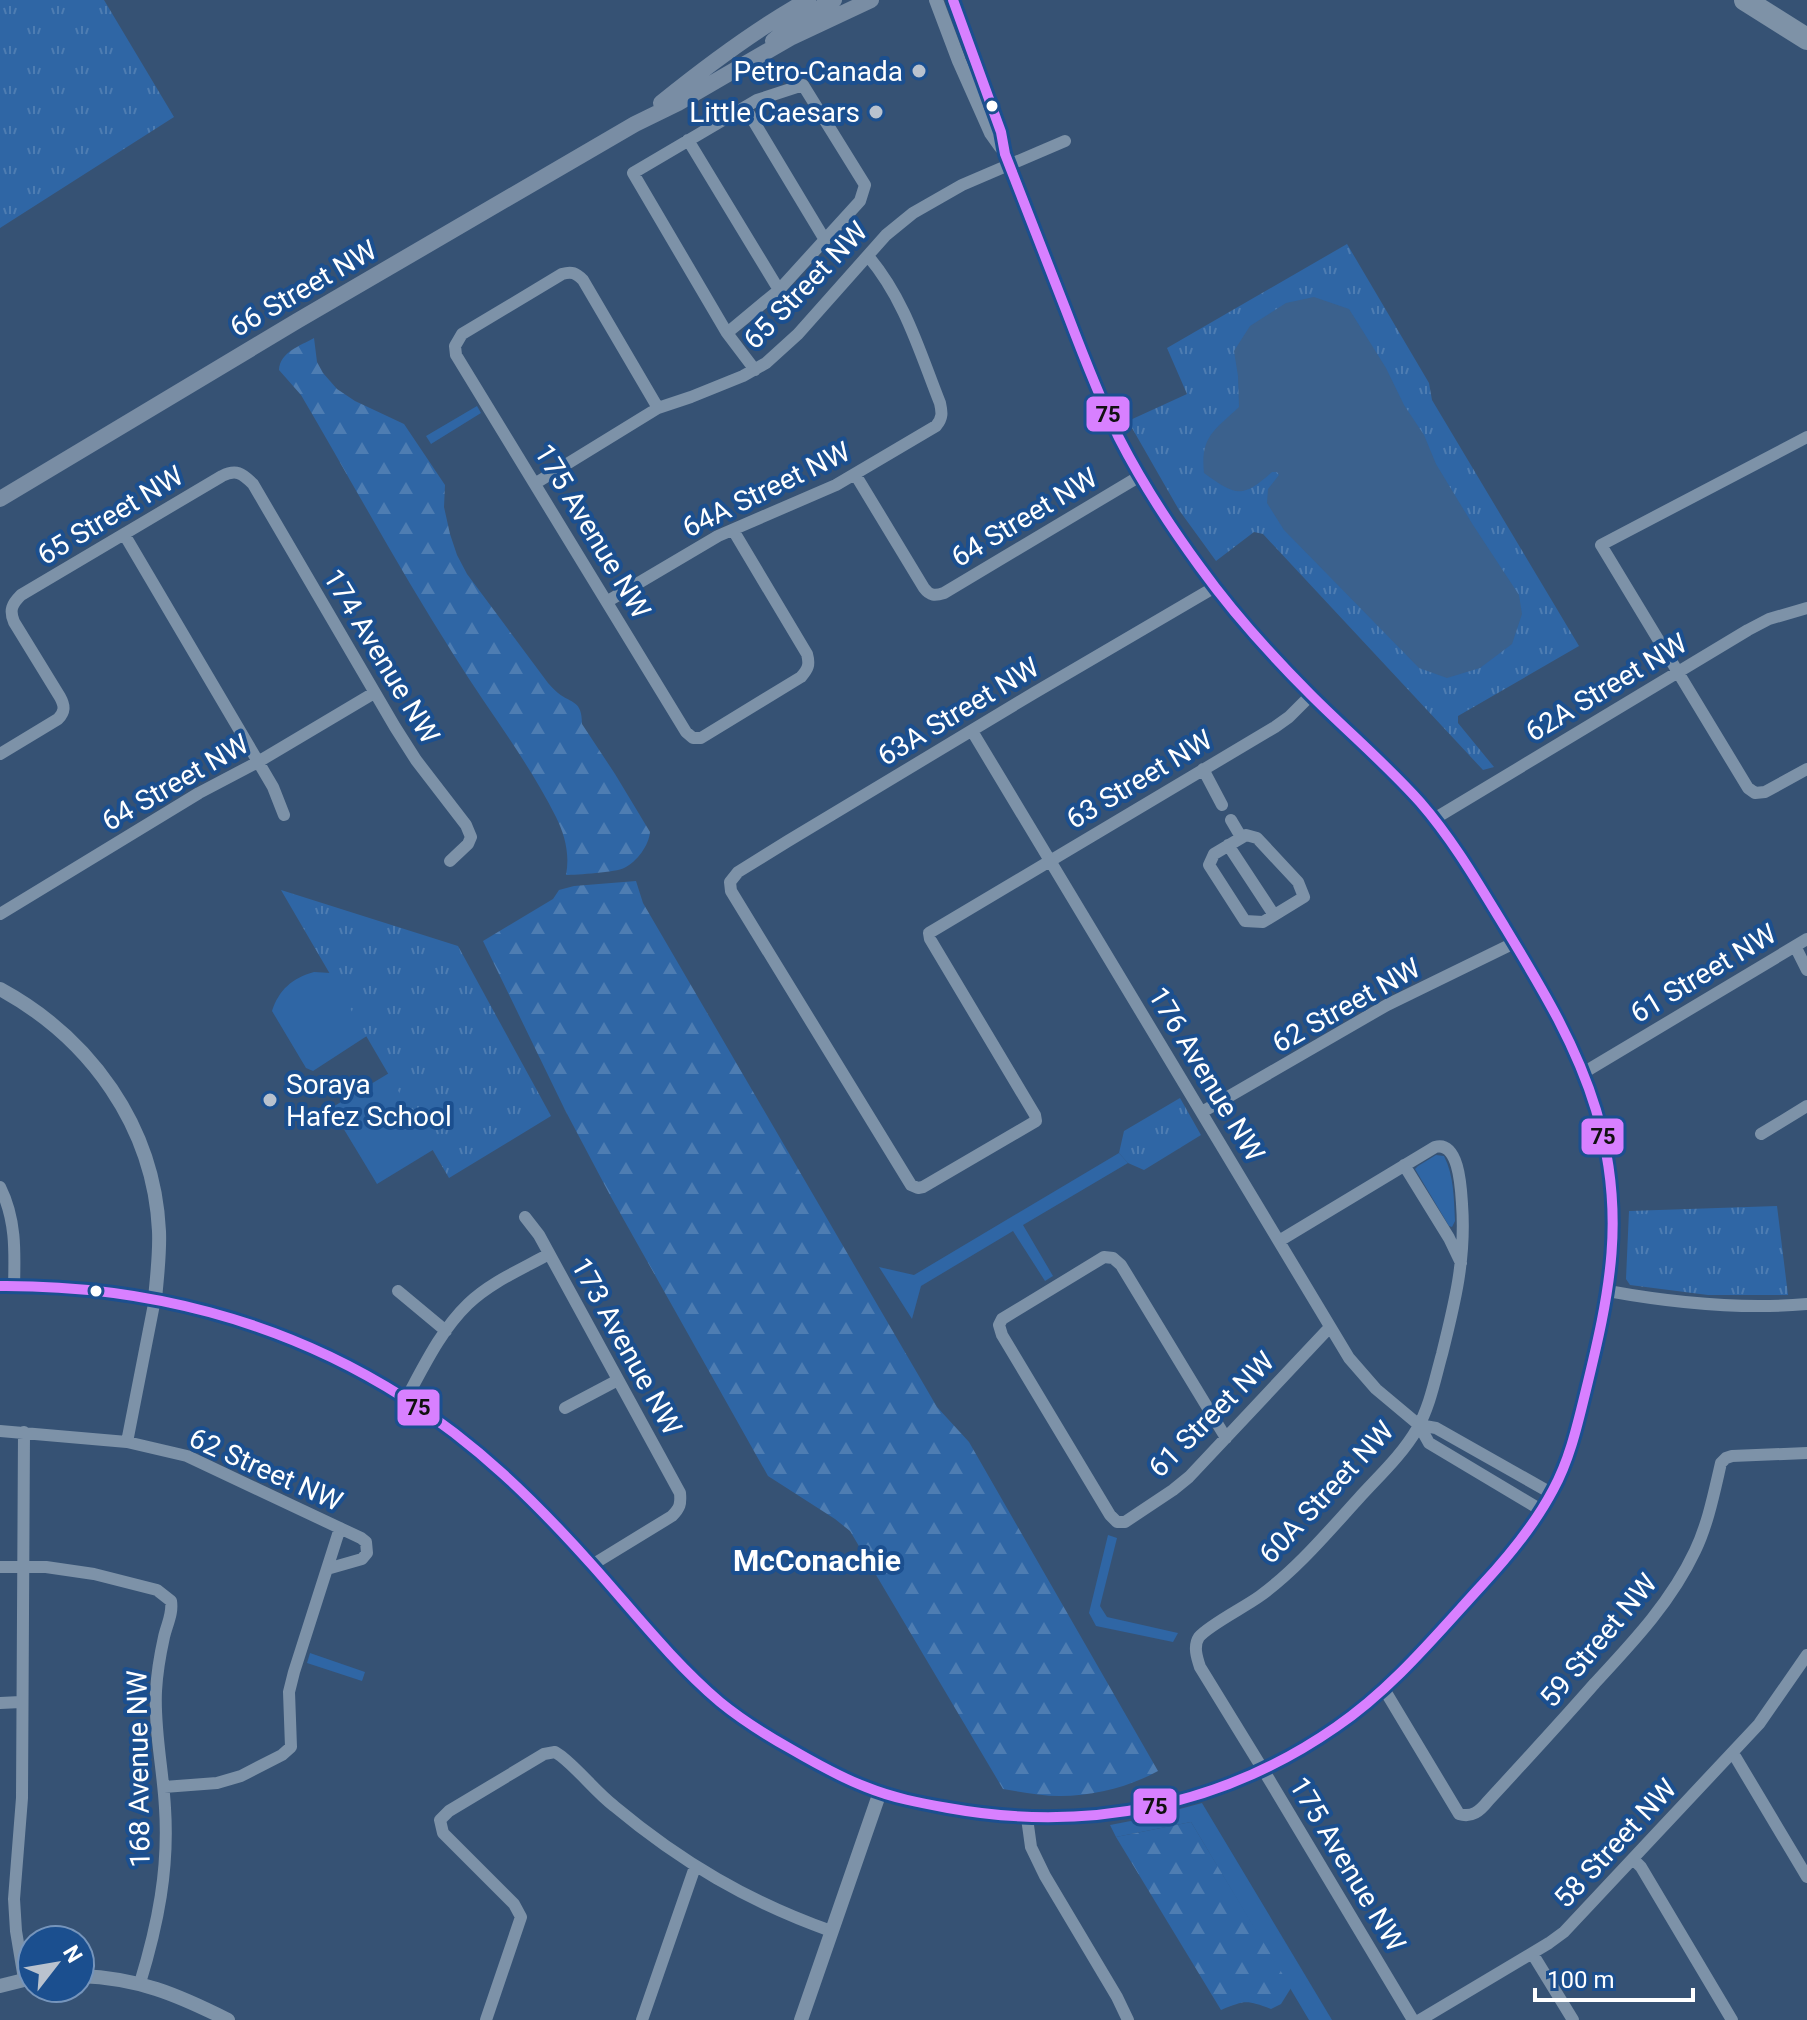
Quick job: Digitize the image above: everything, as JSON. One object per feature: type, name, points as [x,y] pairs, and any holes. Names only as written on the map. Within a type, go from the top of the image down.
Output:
[{"type":"highway","points":[[1745,0],[1807,37]]},
{"type":"highway","points":[[1775,0],[1807,37]]},
{"type":"main road","name":"66 Street NW","points":[[635,124],[706,67],[808,0]]},
{"type":"main road","points":[[758,56],[791,24],[834,0]]},
{"type":"main road","name":"66 Street NW","points":[[0,499],[635,124],[678,103],[758,56],[871,0]]},
{"type":"street","points":[[936,0],[991,133],[1008,160]]},
{"type":"street","points":[[0,1187],[14,1234],[7,1286],[95,1290],[200,1309],[313,1348],[406,1399],[503,1472],[549,1518],[675,1659],[720,1702],[745,1721],[812,1761],[880,1792],[913,1802],[1027,1818],[1101,1815],[1143,1809],[1202,1793],[1263,1770],[1339,1725],[1397,1678],[1505,1560],[1541,1510],[1565,1466],[1608,1291],[1613,1243],[1611,1181],[1597,1114],[1583,1073],[1555,1010],[1454,845],[1396,777],[1262,644],[1172,528],[1140,476],[1101,399],[1008,160],[1001,132],[953,0]]},
{"type":"street","points":[[727,333],[779,290],[860,201],[865,185],[803,85],[757,100],[633,173],[727,333],[755,370]]},
{"type":"street","points":[[745,107],[825,240]]},
{"type":"street","points":[[688,140],[779,290]]},
{"type":"street","name":"65 Street NW","points":[[536,483],[658,408],[755,370],[787,346],[886,235],[921,207],[1008,160],[1065,141]]},
{"type":"street","name":"64A Street NW","points":[[608,601],[733,530],[855,474],[936,426],[942,416],[940,403],[905,313],[891,286],[868,256]]},
{"type":"street","name":"175 Avenue NW","points":[[658,408],[577,274],[562,274],[462,334],[455,346],[456,355],[686,732],[693,738],[701,738],[801,677],[809,662],[733,530]]},
{"type":"street","points":[[1807,437],[1601,545],[1748,788],[1755,793],[1765,792],[1807,769]]},
{"type":"street","name":"65 Street NW","points":[[0,754],[58,719],[64,708],[14,622],[12,607],[21,595],[222,476],[238,471]]},
{"type":"street","name":"174 Avenue NW","points":[[238,471],[253,484],[416,760],[466,825],[471,837],[468,844],[450,861]]},
{"type":"street","name":"64 Street NW","points":[[855,474],[927,593],[932,595],[944,593],[1140,476]]},
{"type":"street","points":[[124,534],[273,787],[284,815]]},
{"type":"street","name":"63A Street NW","points":[[977,1155],[923,1187],[911,1185],[731,891],[732,877],[1215,587]]},
{"type":"street","name":"62A Street NW","points":[[1434,819],[1769,619],[1807,608]]},
{"type":"street","name":"64 Street NW","points":[[0,914],[199,793],[374,693]]},
{"type":"street","name":"63 Street NW","points":[[977,1155],[1036,1121],[1035,1115],[929,933],[1275,727],[1311,695]]},
{"type":"street","name":"176 Avenue NW","points":[[972,731],[1349,1358],[1364,1377],[1419,1425],[1429,1443],[1541,1510]]},
{"type":"street","points":[[1203,769],[1222,805]]},
{"type":"street","points":[[1231,820],[1241,837]]},
{"type":"street","points":[[1241,837],[1257,838],[1298,882],[1304,897],[1263,922],[1245,921],[1209,865],[1214,854],[1241,837]]},
{"type":"street","points":[[1228,845],[1274,915]]},
{"type":"street","name":"62 Street NW","points":[[1202,1112],[1387,1005],[1514,943]]},
{"type":"street","points":[[1801,943],[1807,970]]},
{"type":"street","name":"61 Street NW","points":[[1583,1073],[1801,943]]},
{"type":"street","points":[[0,989],[31,1007],[73,1043],[110,1085],[144,1152],[157,1207],[160,1248],[155,1299],[127,1442]]},
{"type":"street","points":[[1761,1134],[1807,1106]]},
{"type":"street","name":"60A Street NW","points":[[1196,1649],[1199,1638],[1259,1597],[1298,1565],[1398,1455],[1419,1425],[1434,1385],[1462,1265],[1464,1244],[1461,1193],[1453,1153],[1441,1145],[1404,1165]]},
{"type":"street","points":[[1279,1241],[1404,1165],[1462,1265]]},
{"type":"street","name":"173 Avenue NW","points":[[525,1217],[539,1235],[677,1488],[681,1502],[680,1509],[672,1516],[592,1565]]},
{"type":"street","points":[[406,1399],[446,1331],[467,1304],[508,1276],[549,1254]]},
{"type":"street","name":"61 Street NW","points":[[1226,1438],[1121,1265],[1113,1258],[1104,1257],[1002,1319],[999,1325],[1002,1335],[1117,1522],[1125,1522],[1189,1477],[1226,1438],[1330,1327]]},
{"type":"street","points":[[398,1291],[446,1331]]},
{"type":"street","points":[[1608,1291],[1701,1305],[1747,1307],[1807,1304]]},
{"type":"street","points":[[565,1408],[618,1380]]},
{"type":"street","name":"176 Avenue NW","points":[[1419,1425],[1436,1428],[1551,1493]]},
{"type":"street","name":"62 Street NW","points":[[0,1431],[127,1442],[187,1456],[366,1542],[367,1553],[362,1559],[327,1569]]},
{"type":"street","points":[[16,1931],[14,1899],[22,1798],[24,1432]]},
{"type":"street","name":"59 Street NW","points":[[1384,1689],[1459,1814],[1473,1814],[1509,1779],[1662,1607],[1697,1549],[1711,1509],[1721,1463],[1732,1456],[1807,1453]]},
{"type":"street","points":[[164,1787],[217,1783],[241,1776],[282,1755],[291,1747],[289,1692],[340,1528]]},
{"type":"street","points":[[0,1567],[23,1566]]},
{"type":"street","name":"168 Avenue NW","points":[[23,1566],[94,1574],[145,1586],[157,1590],[171,1601],[156,1688],[166,1835],[163,1889],[151,1949],[140,1983]]},
{"type":"street","name":"175 Avenue NW","points":[[1196,1649],[1200,1667],[1413,2020]]},
{"type":"street","name":"58 Street NW","points":[[1420,2020],[1564,1932],[1771,1709],[1807,1655]]},
{"type":"street","points":[[0,1703],[21,1702]]},
{"type":"street","points":[[486,2020],[521,1917],[514,1904],[443,1833],[440,1820],[449,1811],[544,1754],[555,1752],[644,1831],[695,1867],[780,1912],[831,1931]]},
{"type":"street","points":[[1731,1754],[1807,1877]]},
{"type":"street","points":[[801,2020],[880,1792]]},
{"type":"street","points":[[1027,1818],[1031,1847],[1045,1876],[1128,2020]]},
{"type":"street","points":[[1633,1859],[1641,1867],[1732,2020]]},
{"type":"street","points":[[642,2020],[695,1867]]},
{"type":"street","points":[[1532,1953],[1573,2020]]},
{"type":"street","points":[[96,1977],[140,1983],[175,1995],[228,2020]]},
{"type":"green space","points":[[0,0],[104,0],[174,117],[0,228]]},
{"type":"green space","points":[[1347,244],[1429,383],[1432,400],[1579,646],[1458,716],[1458,723],[1494,767],[1483,770],[1263,534],[1254,532],[1216,561],[1179,510],[1128,421],[1187,394],[1167,348]]},
{"type":"green space","points":[[314,338],[317,362],[337,389],[404,424],[445,485],[444,507],[450,534],[467,574],[548,683],[578,707],[582,724],[650,832],[645,848],[624,868],[566,875],[564,838],[545,796],[435,625],[301,395],[279,370],[287,354]]},
{"type":"green space","points":[[477,406],[481,413],[431,444],[426,436]]},
{"type":"green space","points":[[636,881],[643,903],[937,1407],[969,1442],[1158,1771],[1123,1786],[1073,1796],[1003,1789],[850,1531],[768,1476],[611,1197],[483,941],[553,899],[559,890]]},
{"type":"green space","points":[[281,890],[458,946],[551,1116],[449,1178]]},
{"type":"green space","points":[[314,972],[331,973],[373,1032],[313,1071],[306,1068],[272,1011],[287,986]]},
{"type":"green space","points":[[469,1025],[515,1100],[377,1184],[331,1108]]},
{"type":"green space","points":[[1180,1098],[1201,1135],[1144,1170],[1128,1163],[1119,1153],[1124,1131]]},
{"type":"green space","points":[[1119,1153],[1128,1163],[1023,1225],[1053,1276],[1045,1281],[1013,1231],[921,1286],[912,1319],[879,1267],[914,1275]]},
{"type":"green space","points":[[1436,1155],[1444,1156],[1452,1179],[1455,1221],[1452,1227],[1415,1169]]},
{"type":"green space","points":[[1777,1206],[1788,1295],[1708,1295],[1630,1285],[1626,1279],[1629,1211]]},
{"type":"green space","points":[[1108,1535],[1117,1538],[1100,1606],[1107,1617],[1178,1633],[1173,1642],[1096,1626],[1089,1613]]},
{"type":"green space","points":[[310,1653],[365,1672],[362,1681],[307,1663]]},
{"type":"green space","points":[[1202,1803],[1332,2020],[1309,2020],[1191,1822],[1116,1837],[1110,1825]]},
{"type":"green space","points":[[1191,1822],[1291,1988],[1281,2004],[1271,2009],[1246,2002],[1221,2010],[1116,1837]]},
{"type":"shaded area","points":[[1314,297],[1349,309],[1424,435],[1436,464],[1519,595],[1522,614],[1512,644],[1480,668],[1447,678],[1419,668],[1284,530],[1267,503],[1268,489],[1279,475],[1277,472],[1272,472],[1253,487],[1239,491],[1224,486],[1204,473],[1207,442],[1216,428],[1239,407],[1234,351],[1250,326],[1286,303]]},
{"type":"transit line","name":"75","points":[[0,1286],[106,1292],[210,1312],[309,1347],[357,1370],[430,1415],[504,1475],[571,1542],[686,1670],[737,1715],[763,1733],[856,1783],[896,1797],[948,1808],[1000,1815],[1051,1817],[1101,1814],[1151,1807],[1246,1777],[1292,1754],[1357,1712],[1431,1642],[1492,1574],[1538,1516],[1559,1479],[1579,1419],[1602,1321],[1612,1253],[1611,1184],[1588,1086],[1545,994],[1444,832],[1407,788],[1296,680],[1239,617],[1189,552],[1137,471],[1112,423],[1079,344],[1005,154],[1001,132],[953,0]]},
{"type":"place","name":"Petro-Canada","points":[[919,71]]},
{"type":"place","name":"Little Caesars","points":[[876,112]]},
{"type":"place","name":"Soraya Hafez School","points":[[270,1100]]},
{"type":"district","name":"McConachie","points":[[817,1561]]}]
